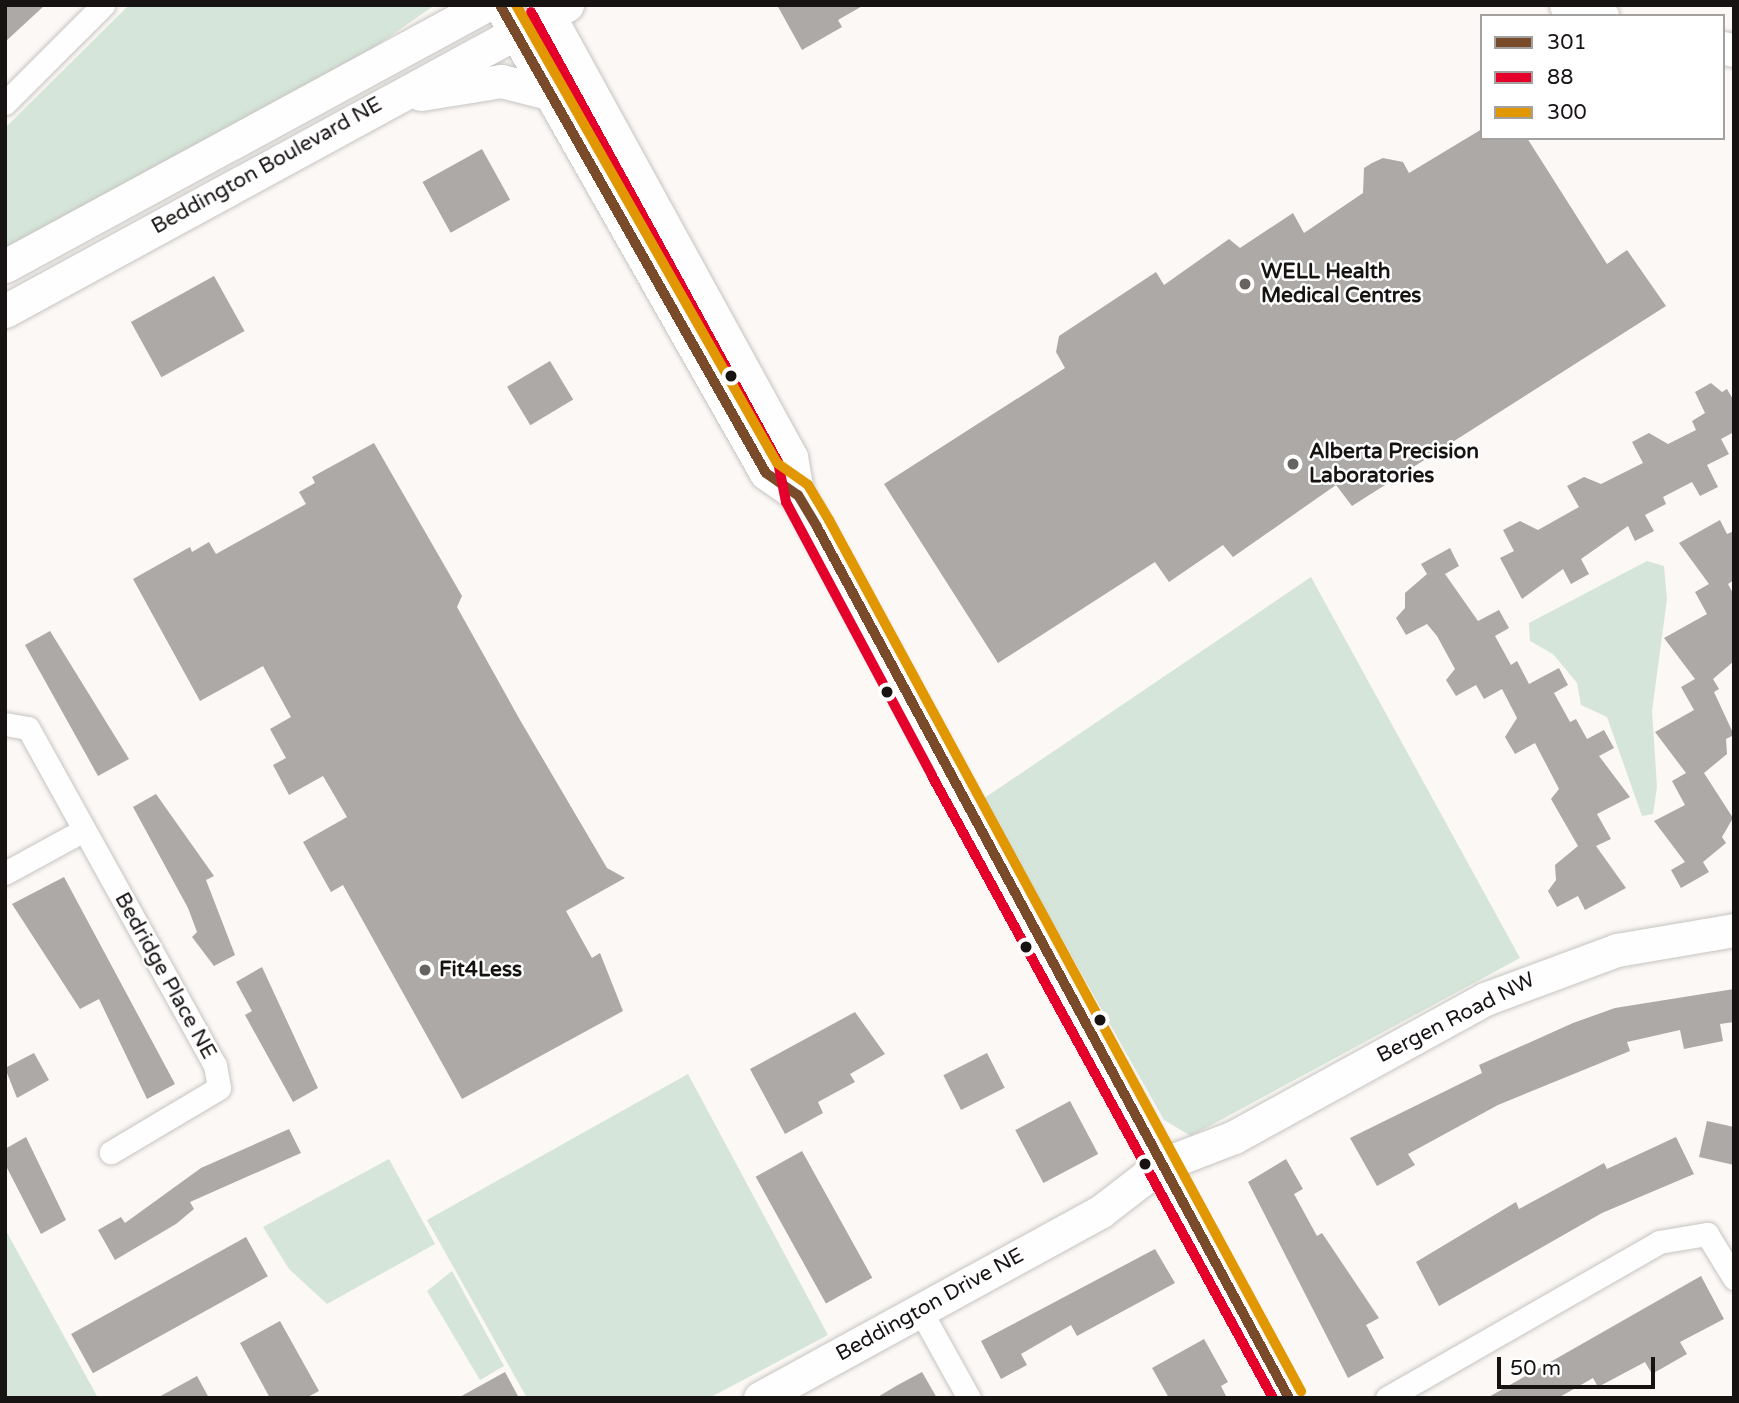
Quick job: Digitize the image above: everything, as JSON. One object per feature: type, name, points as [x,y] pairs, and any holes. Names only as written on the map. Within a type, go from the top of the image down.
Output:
[{"type":"street","points":[[5,103],[103,5]]},
{"type":"street","name":"Beddington Boulevard NE","points":[[5,266],[447,16],[486,5]]},
{"type":"street","points":[[1566,5],[1595,14]]},
{"type":"street","points":[[534,15],[548,93],[766,473],[799,495]]},
{"type":"street","points":[[534,15],[791,457],[799,495],[1289,1398]]},
{"type":"street","name":"Beddington Boulevard NE","points":[[5,311],[534,15]]},
{"type":"street","points":[[380,103],[481,82],[548,93]]},
{"type":"street","name":"Bedridge Place NE","points":[[5,724],[28,728],[215,1065],[219,1088],[111,1152]]},
{"type":"street","points":[[5,873],[84,830]]},
{"type":"street","name":"Bergen Road NW","points":[[1167,1175],[1485,999],[1549,971],[1617,950],[1734,930]]},
{"type":"street","name":"Beddington Drive NE","points":[[760,1398],[1167,1175]]},
{"type":"street","points":[[1388,1398],[1659,1242],[1707,1234],[1734,1278]]},
{"type":"street","points":[[920,1310],[969,1398]]},
{"type":"green space","points":[[129,5],[435,5],[373,48],[5,250],[5,128]]},
{"type":"green space","points":[[1647,561],[1664,566],[1667,599],[1652,711],[1657,787],[1653,814],[1642,816],[1607,717],[1581,705],[1577,683],[1553,654],[1530,641],[1529,623]]},
{"type":"green space","points":[[1311,577],[1520,958],[1191,1136],[1164,1120],[983,799]]},
{"type":"green space","points":[[688,1074],[828,1335],[709,1398],[527,1398],[427,1220]]},
{"type":"green space","points":[[389,1159],[435,1244],[327,1304],[289,1269],[263,1227]]},
{"type":"green space","points":[[5,1229],[59,1327],[98,1398],[5,1398]]},
{"type":"green space","points":[[452,1271],[504,1366],[480,1380],[427,1291]]},
{"type":"building","points":[[5,5],[45,5],[5,42]]},
{"type":"building","points":[[777,5],[864,5],[838,20],[842,27],[802,50]]},
{"type":"building","points":[[1480,130],[1480,140],[1528,140],[1607,264],[1627,250],[1666,306],[1352,506],[1336,485],[1233,557],[1223,545],[1169,582],[1155,562],[998,663],[884,484],[1065,368],[1056,352],[1059,336],[1156,272],[1164,285],[1229,239],[1240,248],[1293,213],[1304,233],[1363,193],[1364,168],[1383,158],[1403,162],[1409,173]]},
{"type":"building","points":[[482,149],[510,200],[451,233],[423,182]]},
{"type":"building","points":[[214,276],[245,331],[161,377],[131,322]]},
{"type":"building","points":[[550,361],[573,400],[530,425],[507,387]]},
{"type":"building","points":[[1711,383],[1722,392],[1727,389],[1734,401],[1734,432],[1721,439],[1729,454],[1707,465],[1718,487],[1700,496],[1692,482],[1663,497],[1666,504],[1645,515],[1654,531],[1635,541],[1628,526],[1581,559],[1589,574],[1571,584],[1563,569],[1522,599],[1500,558],[1514,551],[1503,530],[1520,521],[1538,530],[1579,507],[1567,486],[1584,477],[1601,484],[1643,463],[1632,442],[1649,433],[1668,444],[1696,430],[1692,421],[1705,413],[1695,392]]},
{"type":"building","points":[[374,443],[462,596],[457,607],[520,720],[607,868],[625,878],[566,911],[592,958],[600,953],[623,1011],[462,1099],[343,885],[331,892],[303,842],[347,817],[323,776],[289,795],[273,765],[286,758],[270,729],[291,717],[263,666],[200,701],[133,579],[190,547],[192,552],[209,542],[216,554],[306,504],[299,492],[315,483],[312,477]]},
{"type":"building","points":[[1720,520],[1727,534],[1734,531],[1734,580],[1728,584],[1734,595],[1734,661],[1713,679],[1719,689],[1714,692],[1734,735],[1726,739],[1727,754],[1704,773],[1733,818],[1722,837],[1726,843],[1703,862],[1709,872],[1681,888],[1671,870],[1685,862],[1654,821],[1685,805],[1672,781],[1686,773],[1655,732],[1694,710],[1681,687],[1695,679],[1664,638],[1707,614],[1695,592],[1709,584],[1679,543]]},
{"type":"building","points":[[1450,548],[1459,566],[1445,574],[1478,621],[1499,610],[1509,628],[1495,636],[1511,665],[1517,661],[1529,684],[1559,668],[1568,685],[1554,693],[1570,722],[1576,719],[1587,739],[1604,730],[1614,748],[1599,756],[1630,797],[1597,814],[1611,839],[1596,846],[1626,888],[1585,910],[1578,896],[1557,907],[1548,891],[1556,880],[1555,865],[1578,846],[1551,799],[1559,789],[1535,743],[1515,754],[1505,737],[1517,718],[1502,689],[1484,699],[1476,685],[1456,696],[1446,680],[1455,669],[1437,636],[1427,624],[1406,635],[1396,618],[1405,608],[1405,593],[1427,574],[1421,564]]},
{"type":"building","points":[[50,631],[129,759],[98,776],[25,645]]},
{"type":"building","points":[[156,794],[214,876],[206,880],[235,955],[214,966],[192,937],[197,932],[188,908],[133,807]]},
{"type":"building","points":[[64,877],[175,1084],[147,1099],[99,999],[80,1009],[12,904]]},
{"type":"building","points":[[262,967],[318,1088],[293,1102],[245,1015],[252,1011],[236,982]]},
{"type":"building","points":[[1734,989],[1734,1022],[1720,1024],[1723,1041],[1684,1049],[1680,1030],[1627,1042],[1630,1051],[1498,1105],[1408,1154],[1415,1165],[1377,1186],[1350,1138],[1482,1073],[1479,1065],[1573,1023],[1615,1008]]},
{"type":"building","points":[[855,1012],[885,1054],[850,1074],[855,1082],[818,1102],[823,1113],[785,1134],[750,1069]]},
{"type":"building","points":[[34,1053],[49,1080],[17,1098],[5,1068]]},
{"type":"building","points":[[987,1053],[1005,1088],[961,1110],[943,1075]]},
{"type":"building","points":[[1070,1101],[1098,1154],[1043,1183],[1015,1130]]},
{"type":"building","points":[[1707,1121],[1734,1127],[1734,1165],[1699,1157]]},
{"type":"building","points":[[289,1129],[301,1153],[190,1202],[194,1209],[176,1224],[115,1260],[98,1230],[121,1217],[125,1223],[201,1168]]},
{"type":"building","points":[[26,1137],[66,1220],[41,1234],[5,1164],[5,1149]]},
{"type":"building","points":[[1676,1137],[1694,1174],[1602,1213],[1439,1306],[1416,1262],[1516,1202],[1519,1209],[1604,1163],[1607,1169]]},
{"type":"building","points":[[802,1151],[872,1278],[826,1304],[756,1177]]},
{"type":"building","points":[[1286,1159],[1303,1189],[1294,1194],[1317,1236],[1322,1233],[1379,1318],[1366,1325],[1384,1358],[1348,1378],[1248,1182]]},
{"type":"building","points":[[246,1237],[268,1276],[93,1373],[71,1334]]},
{"type":"building","points":[[1155,1249],[1175,1283],[1077,1336],[1071,1325],[1021,1354],[1027,1365],[1001,1379],[981,1341]]},
{"type":"building","points":[[1701,1276],[1724,1319],[1680,1342],[1687,1354],[1652,1374],[1645,1362],[1598,1387],[1593,1378],[1558,1398],[1487,1398]]},
{"type":"building","points":[[280,1321],[319,1391],[306,1398],[270,1398],[240,1343]]},
{"type":"building","points":[[1204,1339],[1228,1382],[1221,1386],[1227,1398],[1169,1398],[1152,1368]]},
{"type":"building","points":[[505,1372],[519,1398],[458,1398]]},
{"type":"building","points":[[922,1372],[937,1398],[876,1398],[896,1386]]},
{"type":"building","points":[[197,1376],[209,1398],[157,1398]]},
{"type":"transit line","name":"301","points":[[500,5],[766,473],[798,495],[817,527],[1289,1398]]},
{"type":"transit line","name":"300","points":[[516,5],[777,463],[808,485],[829,520],[1301,1391]]},
{"type":"transit line","name":"88","points":[[531,12],[778,462],[786,502],[932,776],[1273,1398]]},
{"type":"place","name":"WELL Health Medical Centres","points":[[1245,284]]},
{"type":"place","name":"Alberta Precision Laboratories","points":[[1293,464]]},
{"type":"place","name":"Fit4Less","points":[[425,970]]}]
